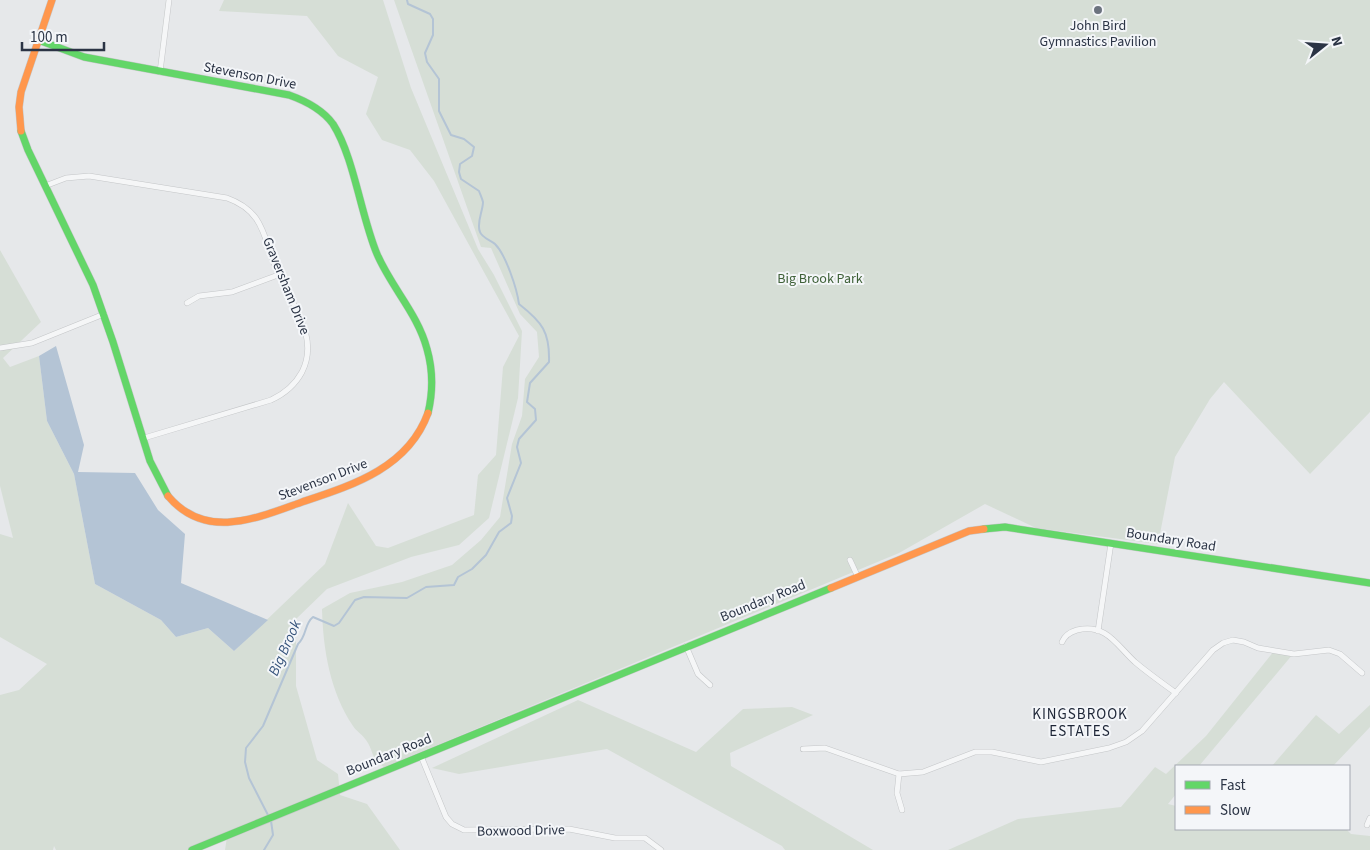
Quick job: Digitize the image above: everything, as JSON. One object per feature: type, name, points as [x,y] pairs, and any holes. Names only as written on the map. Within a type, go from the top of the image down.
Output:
[{"type":"street","name":"Stevenson Drive","points":[[41,41],[84,57],[289,95],[312,104],[331,122],[343,144],[378,256],[426,344],[433,381],[430,404],[422,427],[412,442],[392,464],[361,482],[249,521],[232,524],[207,522],[179,507],[160,485],[104,314],[87,271],[45,186],[23,136],[19,110],[22,85],[41,41],[52,0]]},
{"type":"street","points":[[160,72],[170,0]]},
{"type":"street","name":"Graversham Drive","points":[[45,186],[66,178],[89,176],[235,201],[248,209],[259,220],[278,275],[303,324],[307,336],[306,364],[296,381],[282,394],[271,400],[144,438]]},
{"type":"street","points":[[187,303],[199,296],[232,292],[278,275]]},
{"type":"street","points":[[0,348],[32,343],[104,314]]},
{"type":"street","name":"Boundary Road","points":[[192,850],[959,534],[988,528],[1033,530],[1370,583]]},
{"type":"street","points":[[1098,630],[1111,543]]},
{"type":"street","points":[[850,560],[857,576]]},
{"type":"street","points":[[1062,642],[1073,631],[1080,629],[1098,630],[1119,643],[1133,660],[1176,693]]},
{"type":"street","points":[[803,749],[825,748],[899,774],[923,772],[976,752],[992,752],[1040,762],[1109,748],[1126,742],[1142,731],[1213,650],[1223,643],[1233,640],[1258,648],[1294,654],[1322,650],[1334,651],[1362,673]]},
{"type":"street","points":[[686,646],[698,674],[710,685]]},
{"type":"street","name":"Boxwood Drive","points":[[421,756],[446,817],[452,824],[464,830],[569,829],[615,838],[645,838],[661,850]]},
{"type":"street","points":[[899,774],[897,794],[902,810]]},
{"type":"street","points":[[1367,825],[1370,818]]},
{"type":"green space","points":[[224,0],[383,0],[411,88],[478,249],[494,275],[522,331],[518,398],[489,518],[459,545],[411,557],[327,589],[296,619],[296,686],[317,760],[338,774],[340,795],[367,804],[400,850],[225,850],[227,837],[189,850],[56,850],[54,846],[53,850],[0,850],[0,695],[19,690],[47,664],[0,637],[0,534],[13,538],[0,486],[0,250],[41,322],[3,358],[10,367],[39,356],[47,421],[74,474],[95,584],[161,620],[176,637],[208,628],[234,651],[325,564],[348,503],[376,546],[388,548],[474,515],[478,475],[496,455],[503,367],[519,336],[434,181],[410,150],[382,140],[366,114],[378,77],[338,56],[307,16],[219,11]]},
{"type":"green space","name":"Big Brook Park","points":[[394,0],[1370,0],[1370,412],[1310,474],[1224,382],[1210,399],[1175,457],[1158,544],[1036,528],[985,504],[899,553],[384,767],[376,761],[366,740],[353,726],[333,685],[326,655],[322,609],[350,593],[402,582],[452,565],[481,540],[500,517],[512,444],[522,416],[525,379],[539,357],[537,332],[520,314],[491,248],[481,247]]},
{"type":"green space","points":[[1274,651],[1293,654],[1200,765],[1175,765],[1206,736]]},
{"type":"green space","points":[[578,700],[696,752],[743,709],[792,707],[813,715],[730,753],[731,766],[873,850],[785,850],[782,846],[607,749],[459,774],[432,768]]},
{"type":"green space","points":[[1370,705],[1370,727],[1334,765],[1273,765],[1316,715],[1339,734]]},
{"type":"green space","points":[[1175,765],[1175,795],[1168,804],[1175,806],[1175,830],[1347,830],[1351,834],[1370,836],[1370,850],[948,850],[1018,819],[1121,807],[1155,767],[1166,774]]},
{"type":"water","points":[[56,346],[84,445],[78,472],[135,473],[158,510],[185,534],[181,583],[268,620],[234,651],[208,628],[176,637],[161,620],[95,584],[74,474],[47,421],[39,356]]},
{"type":"waterway","name":"Big Brook","points":[[269,817],[249,778],[245,762],[246,748],[263,726],[308,623],[313,617],[334,626],[339,623],[355,600],[364,597],[407,598],[426,587],[454,585],[458,577],[472,569],[486,555],[499,532],[511,523],[512,516],[507,498],[521,463],[517,447],[519,439],[536,420],[535,409],[527,402],[530,383],[549,362],[548,343],[543,328],[534,316],[519,304],[516,290],[503,256],[495,244],[480,232],[479,225],[483,202],[479,191],[461,179],[459,172],[460,164],[472,156],[474,147],[464,139],[451,135],[439,111],[439,79],[427,62],[425,53],[433,35],[433,19],[430,14],[408,4],[407,0]]},
{"type":"waterway","name":"Big Brook","points":[[264,850],[273,835],[271,821]]},
{"type":"traffic: fast","points":[[41,41],[84,57],[289,95],[307,103],[324,114],[333,124],[346,153],[377,254],[423,336],[431,373],[431,397],[428,413]]},
{"type":"traffic: fast","points":[[21,131],[28,150],[93,285],[150,461],[168,496]]},
{"type":"traffic: fast","points":[[984,529],[1005,527],[1370,583]]},
{"type":"traffic: fast","points":[[192,850],[831,588]]},
{"type":"traffic: slow","points":[[21,131],[19,107],[21,92],[52,0]]},
{"type":"traffic: slow","points":[[168,496],[183,510],[199,518],[215,522],[232,522],[267,514],[340,489],[377,472],[407,448],[419,432],[428,413]]},
{"type":"traffic: slow","points":[[831,588],[969,531],[984,529]]},
{"type":"place","name":"John Bird Gymnastics Pavilion","points":[[1098,10]]},
{"type":"district","name":"KINGSBROOK ESTATES","points":[[1080,722]]}]
